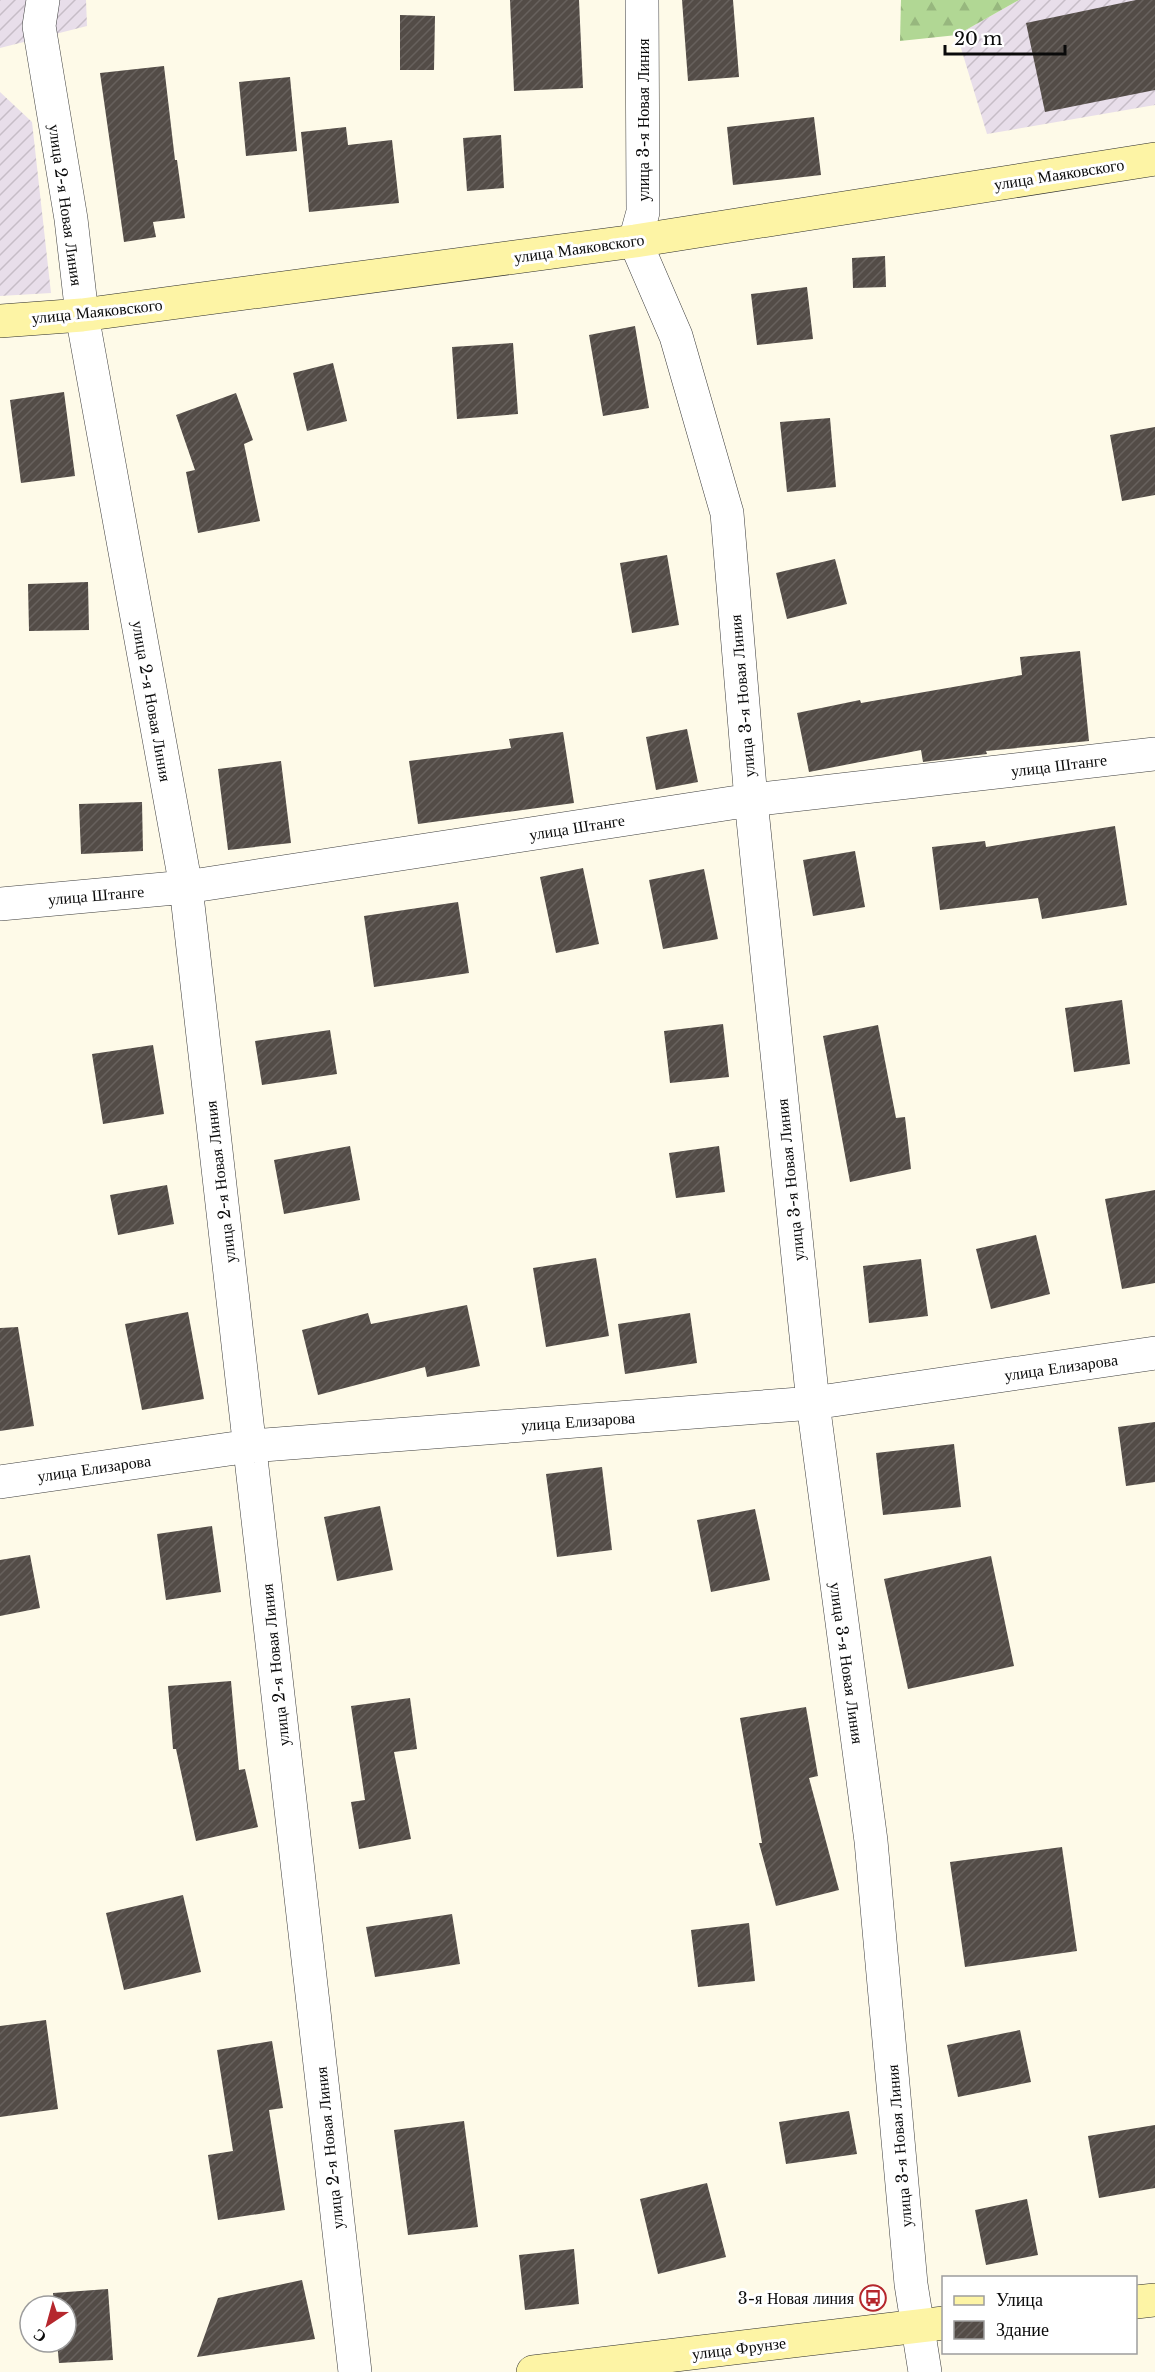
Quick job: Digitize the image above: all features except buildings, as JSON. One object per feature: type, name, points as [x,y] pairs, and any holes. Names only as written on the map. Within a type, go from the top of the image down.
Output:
[{"type":"street","name":"улица 2-я Новая Линия","points":[[44,0],[39,26],[71,219],[81,315],[186,887],[355,2372]]},
{"type":"street","name":"улица 3-я Новая Линия","points":[[642,0],[643,212],[635,241],[676,336],[727,513],[751,800],[813,1403],[871,1841],[911,2284],[931,2324],[925,2372]]},
{"type":"street","name":"улица Маяковского","points":[[0,321],[81,315],[635,241],[1155,159]]},
{"type":"street","name":"улица Штанге","points":[[0,904],[186,887],[751,800],[1155,754]]},
{"type":"street","name":"улица Елизарова","points":[[0,1482],[250,1446],[813,1403],[1155,1353]]},
{"type":"street","points":[[1137,2302],[1155,2300]]},
{"type":"street","name":"улица Фрунзе","points":[[533,2372],[931,2324]]},
{"type":"shaded area","points":[[0,0],[86,0],[87,26],[0,48]]},
{"type":"shaded area","points":[[1019,0],[1155,0],[1155,105],[987,134],[957,35]]},
{"type":"shaded area","points":[[0,92],[32,122],[51,293],[0,296]]},
{"type":"green space","points":[[901,0],[1019,0],[957,35],[900,41]]},
{"type":"place","name":"3-я Новая линия","points":[[873,2298]]}]
